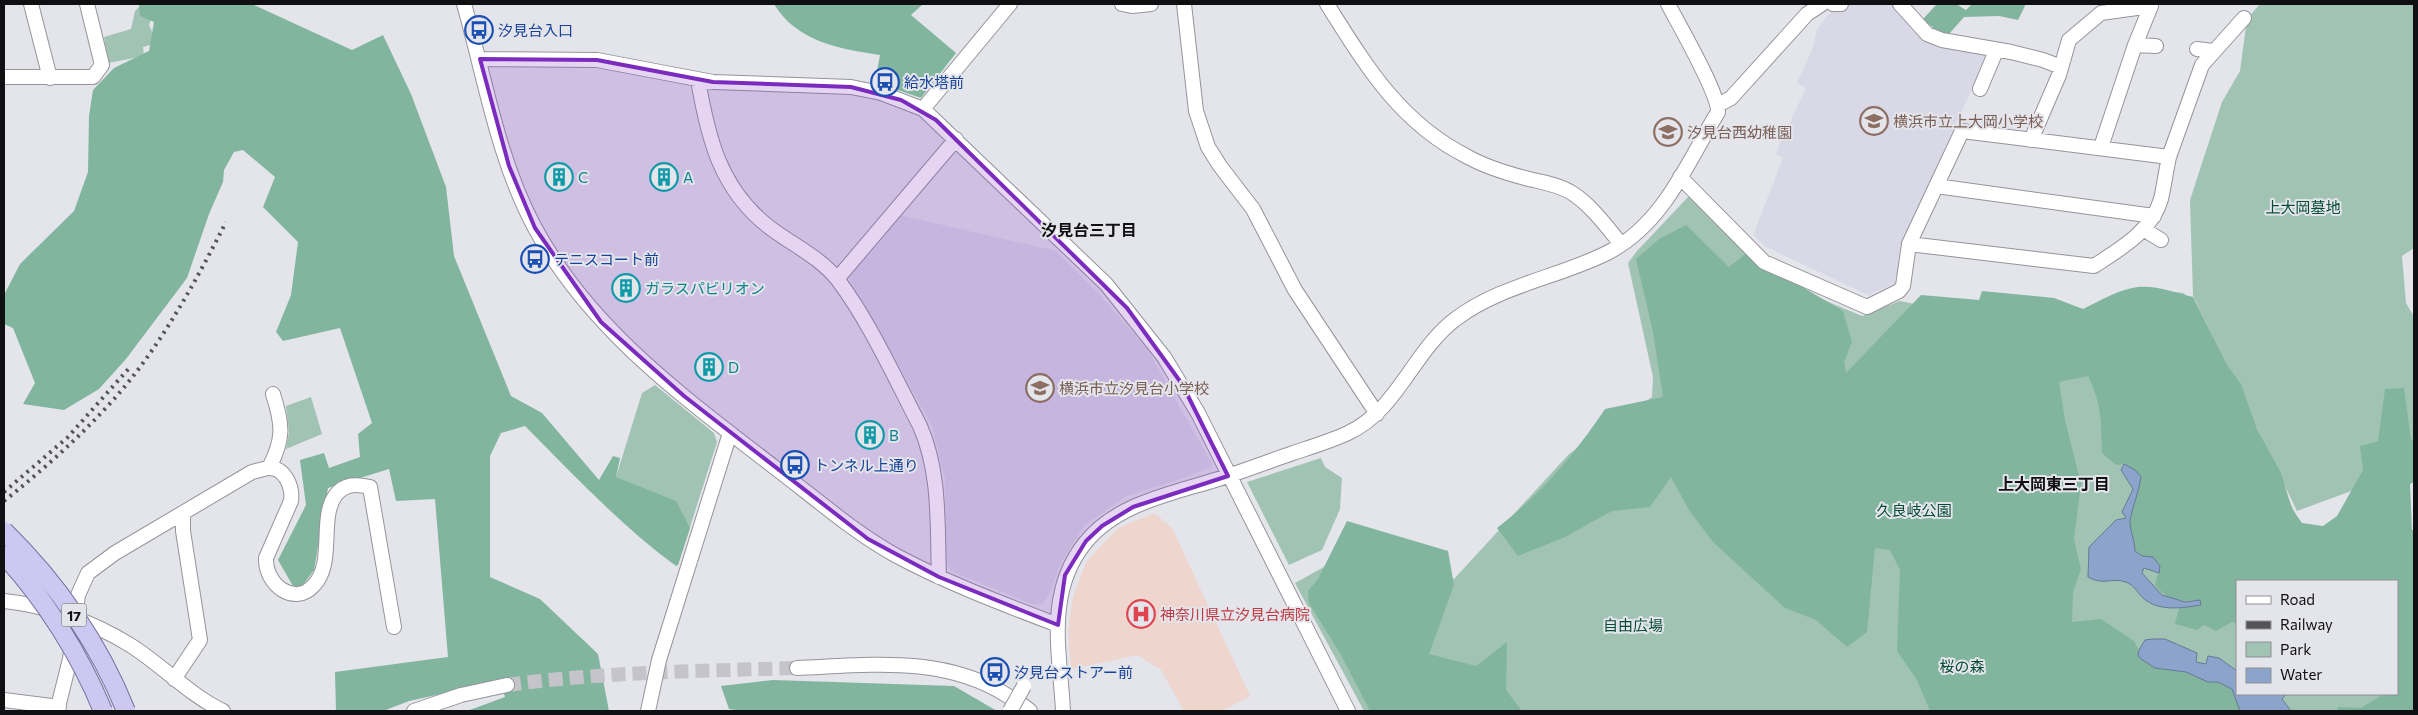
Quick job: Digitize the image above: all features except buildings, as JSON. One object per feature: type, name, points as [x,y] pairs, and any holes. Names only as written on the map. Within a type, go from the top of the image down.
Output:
[{"type":"main road","name":"17","points":[[4,531],[48,579],[81,625],[108,672],[126,711]]},
{"type":"main road","name":"17","points":[[4,555],[32,590],[71,646],[103,711]]},
{"type":"street","points":[[31,4],[50,78]]},
{"type":"street","points":[[4,77],[93,77],[102,65],[87,4]]},
{"type":"street","points":[[464,4],[509,166],[535,228],[579,296],[601,322],[684,396],[868,539],[939,577],[1058,625]]},
{"type":"street","points":[[923,109],[1010,4]]},
{"type":"street","points":[[1122,4],[1132,6],[1151,4]]},
{"type":"street","points":[[1184,4],[1196,111],[1208,147],[1252,209],[1294,290],[1377,414]]},
{"type":"street","points":[[1327,4],[1382,87],[1413,120],[1468,157],[1510,174],[1559,186],[1572,192],[1584,202],[1622,244]]},
{"type":"street","points":[[1062,711],[1058,609],[1065,575],[1086,541],[1102,526],[1132,507],[1228,476],[1348,433],[1377,414],[1398,390],[1423,350],[1436,335],[1457,318],[1493,298],[1580,265],[1622,244],[1654,217],[1718,112],[1718,105],[1668,4]]},
{"type":"street","points":[[1718,105],[1731,98],[1807,14],[1822,4]]},
{"type":"street","points":[[1833,4],[1841,4]]},
{"type":"street","points":[[1900,4],[1927,34],[1942,40],[2043,60],[2062,67]]},
{"type":"street","points":[[2031,140],[2062,67],[2069,40],[2100,13],[2147,5],[2151,6],[2135,45],[2101,147]]},
{"type":"street","points":[[1909,244],[2094,266],[2135,237],[2154,216],[2160,200],[2169,157],[2202,65],[2244,18]]},
{"type":"street","points":[[2135,45],[2156,46]]},
{"type":"street","points":[[2197,50],[2213,51]]},
{"type":"street","points":[[1980,89],[1996,51]]},
{"type":"street","points":[[480,59],[597,60],[698,80],[737,84],[851,87],[882,93],[923,109],[1106,284],[1148,333],[1182,384],[1348,711]]},
{"type":"street","points":[[698,80],[718,162],[739,197],[769,227],[804,251],[837,279],[854,304],[894,376],[928,444],[936,484],[939,577]]},
{"type":"street","points":[[1680,177],[1764,262],[1867,307],[1899,291],[1903,286],[1909,244],[1962,131],[2169,157]]},
{"type":"street","points":[[837,279],[956,139]]},
{"type":"street","points":[[1936,186],[2154,216]]},
{"type":"street","points":[[2143,229],[2161,240]]},
{"type":"street","points":[[269,468],[279,448],[281,438],[280,417],[273,394]]},
{"type":"street","points":[[648,711],[658,660],[730,433]]},
{"type":"street","points":[[4,700],[58,709],[70,659],[78,595],[88,574],[98,564],[252,472],[269,468],[282,474],[290,484],[292,492],[291,501],[266,558],[266,568],[271,581],[289,592],[298,593],[313,587],[320,578],[324,563],[330,509],[335,496],[346,486],[357,484],[370,487],[394,627]]},
{"type":"street","points":[[174,679],[200,640],[183,531],[183,513]]},
{"type":"street","points":[[4,601],[21,603],[75,619],[130,645],[207,703],[223,711]]},
{"type":"street","points":[[797,668],[893,663],[958,672],[992,686],[1030,711]]},
{"type":"street","points":[[414,711],[461,695],[507,685]]},
{"type":"street","points":[[1010,711],[1024,686]]},
{"type":"highlighted area","points":[[480,59],[597,60],[713,82],[851,87],[901,100],[936,120],[1127,308],[1182,384],[1228,476],[1133,507],[1102,526],[1086,541],[1065,575],[1058,625],[939,577],[868,539],[684,396],[601,322],[535,228],[509,166]]},
{"type":"shaded area","name":"横浜市立上大岡小学校","points":[[1850,4],[1894,4],[1927,40],[1984,52],[1986,58],[1900,246],[1896,283],[1868,295],[1766,247],[1753,235],[1783,158],[1775,154],[1806,88],[1797,83],[1813,47],[1817,29],[1834,8],[1838,9]]},
{"type":"shaded area","name":"横浜市立汐見台小学校","points":[[899,215],[1056,251],[1101,296],[1148,350],[1212,464],[1211,467],[1187,477],[1126,496],[1085,525],[1061,562],[1049,595],[1042,604],[1032,604],[951,571],[946,561],[945,479],[932,426],[849,279],[849,276]]},
{"type":"shaded area","name":"神奈川県立汐見台病院","points":[[1154,513],[1172,528],[1250,696],[1222,711],[1184,711],[1161,670],[1138,655],[1071,669],[1068,630],[1073,597],[1086,562],[1118,528]]},
{"type":"green space","points":[[139,4],[252,4],[352,50],[383,35],[411,94],[446,187],[454,256],[511,396],[542,413],[599,480],[613,456],[620,458],[616,477],[676,501],[690,528],[678,565],[676,566],[617,517],[525,426],[501,433],[490,456],[490,577],[540,599],[598,654],[609,711],[467,711],[505,697],[500,681],[409,701],[383,711],[336,711],[335,672],[448,657],[435,499],[396,501],[389,469],[328,488],[314,570],[297,593],[278,560],[306,505],[300,460],[324,453],[329,468],[360,457],[358,434],[372,423],[340,328],[283,341],[276,332],[291,295],[298,242],[263,207],[275,177],[243,150],[234,152],[224,170],[223,182],[209,214],[187,278],[126,359],[99,389],[64,410],[23,404],[35,383],[13,328],[4,324],[4,295],[20,264],[74,211],[88,172],[89,116],[93,90],[114,68],[149,51],[154,22],[140,16]]},
{"type":"green space","points":[[142,4],[151,19],[149,25],[157,43],[143,47],[144,56],[108,63],[104,37],[131,29],[135,11]]},
{"type":"green space","points":[[774,4],[923,4],[911,15],[956,53],[921,98],[875,82],[880,55],[834,46],[806,35],[783,17]]},
{"type":"green space","points":[[1937,4],[1956,4],[1966,10],[1972,4],[2024,4],[2025,6],[2018,20],[1999,16],[1964,17],[1949,34],[1937,31],[1923,19]]},
{"type":"green space","name":"久良岐公園","points":[[2260,4],[2414,4],[2414,248],[2402,256],[2406,303],[2414,317],[2414,468],[2297,511],[2247,408],[2255,430],[2301,525],[2394,556],[2397,580],[2236,580],[2236,695],[2398,695],[2398,587],[2414,711],[1364,711],[1295,583],[1351,552],[1414,583],[1454,579],[1569,454],[1652,397],[1653,377],[1628,263],[1689,196],[1749,251],[1748,268],[1862,316],[1900,301],[2036,328],[2156,290],[2184,293],[2221,354],[2193,296],[2190,200],[2222,102],[2240,71],[2247,19]]},
{"type":"green space","name":"久良岐公園","points":[[1686,225],[1729,267],[1749,251],[1782,275],[1843,311],[1852,342],[1844,362],[1846,373],[1921,295],[1979,300],[1982,291],[2054,298],[2083,309],[2117,293],[2138,287],[2159,288],[2193,297],[2227,365],[2241,384],[2257,429],[2281,473],[2292,509],[2302,523],[2323,526],[2337,516],[2363,470],[2360,446],[2378,441],[2385,389],[2404,388],[2411,440],[2414,439],[2414,482],[2410,484],[2412,530],[2414,530],[2414,711],[2337,711],[2338,707],[2361,708],[2382,695],[2398,695],[2398,580],[2236,580],[2236,624],[2232,622],[2216,631],[2204,625],[2197,630],[2175,624],[2179,608],[2200,605],[2195,600],[2178,600],[2163,593],[2155,585],[2160,566],[2153,557],[2142,556],[2135,551],[2130,520],[2141,477],[2124,464],[2116,465],[2102,453],[2098,405],[2088,376],[2059,382],[2065,420],[2081,484],[2074,539],[2081,569],[2073,592],[2072,622],[2101,619],[2134,641],[2141,659],[2155,668],[2186,672],[2208,682],[2218,682],[2232,689],[2240,711],[1930,711],[1917,680],[1897,651],[1900,570],[1890,550],[1875,548],[1867,632],[1847,647],[1816,620],[1785,608],[1713,542],[1689,510],[1671,477],[1650,507],[1612,511],[1565,537],[1518,556],[1497,528],[1513,516],[1556,473],[1582,442],[1605,409],[1663,397],[1653,332],[1636,259],[1659,239]]},
{"type":"green space","points":[[655,385],[714,433],[717,442],[678,565],[616,477],[642,393]]},
{"type":"green space","points":[[311,397],[322,434],[286,449],[289,432],[286,406]]},
{"type":"green space","points":[[1321,458],[1325,467],[1342,478],[1340,509],[1322,550],[1289,565],[1247,482]]},
{"type":"green space","points":[[1347,521],[1448,551],[1454,585],[1429,654],[1476,666],[1507,642],[1506,690],[1522,711],[1370,711],[1341,655],[1309,603],[1308,591],[1318,579]]},
{"type":"green space","points":[[773,680],[954,686],[997,711],[742,711],[729,709],[721,686]]},
{"type":"water","points":[[2124,464],[2135,470],[2141,477],[2130,520],[2135,551],[2142,556],[2153,557],[2160,566],[2159,573],[2144,568],[2142,573],[2162,595],[2185,602],[2200,600],[2201,605],[2163,607],[2143,598],[2134,587],[2126,582],[2116,580],[2099,581],[2088,577],[2089,547],[2116,520],[2126,518],[2122,512],[2133,489],[2121,470]]},
{"type":"water","points":[[2165,639],[2197,653],[2196,662],[2206,664],[2208,656],[2219,658],[2236,670],[2236,695],[2285,695],[2282,699],[2291,711],[2240,711],[2232,689],[2218,682],[2208,682],[2186,672],[2155,668],[2141,659],[2138,655],[2139,650],[2145,640]]},
{"type":"tunnel","points":[[507,685],[579,677],[797,668]]},
{"type":"railway","points":[[4,501],[75,439],[115,398],[147,358],[176,314],[226,222]]},
{"type":"railway","points":[[4,492],[68,437],[131,366]]},
{"type":"place","name":"汐見台入口","points":[[479,30]]},
{"type":"place","name":"給水塔前","points":[[885,82]]},
{"type":"place","name":"横浜市立上大岡小学校","points":[[1874,121]]},
{"type":"place","name":"汐見台西幼稚園","points":[[1668,132]]},
{"type":"place","name":"C","points":[[559,177]]},
{"type":"place","name":"A","points":[[664,177]]},
{"type":"place","name":"テニスコート前","points":[[535,259]]},
{"type":"place","name":"ガラスパビリオン","points":[[626,288]]},
{"type":"place","name":"D","points":[[709,367]]},
{"type":"place","name":"横浜市立汐見台小学校","points":[[1040,388]]},
{"type":"place","name":"B","points":[[870,435]]},
{"type":"place","name":"トンネル上通り","points":[[795,465]]},
{"type":"place","name":"神奈川県立汐見台病院","points":[[1141,614]]},
{"type":"place","name":"汐見台ストアー前","points":[[995,672]]},
{"type":"district","name":"汐見台三丁目","points":[[1089,229]]},
{"type":"district","name":"上大岡東三丁目","points":[[2054,483]]},
{"type":"park label","name":"上大岡墓地","points":[[2303,207]]},
{"type":"park label","name":"自由広場","points":[[1633,625]]},
{"type":"park label","name":"桜の森","points":[[1962,666]]}]
